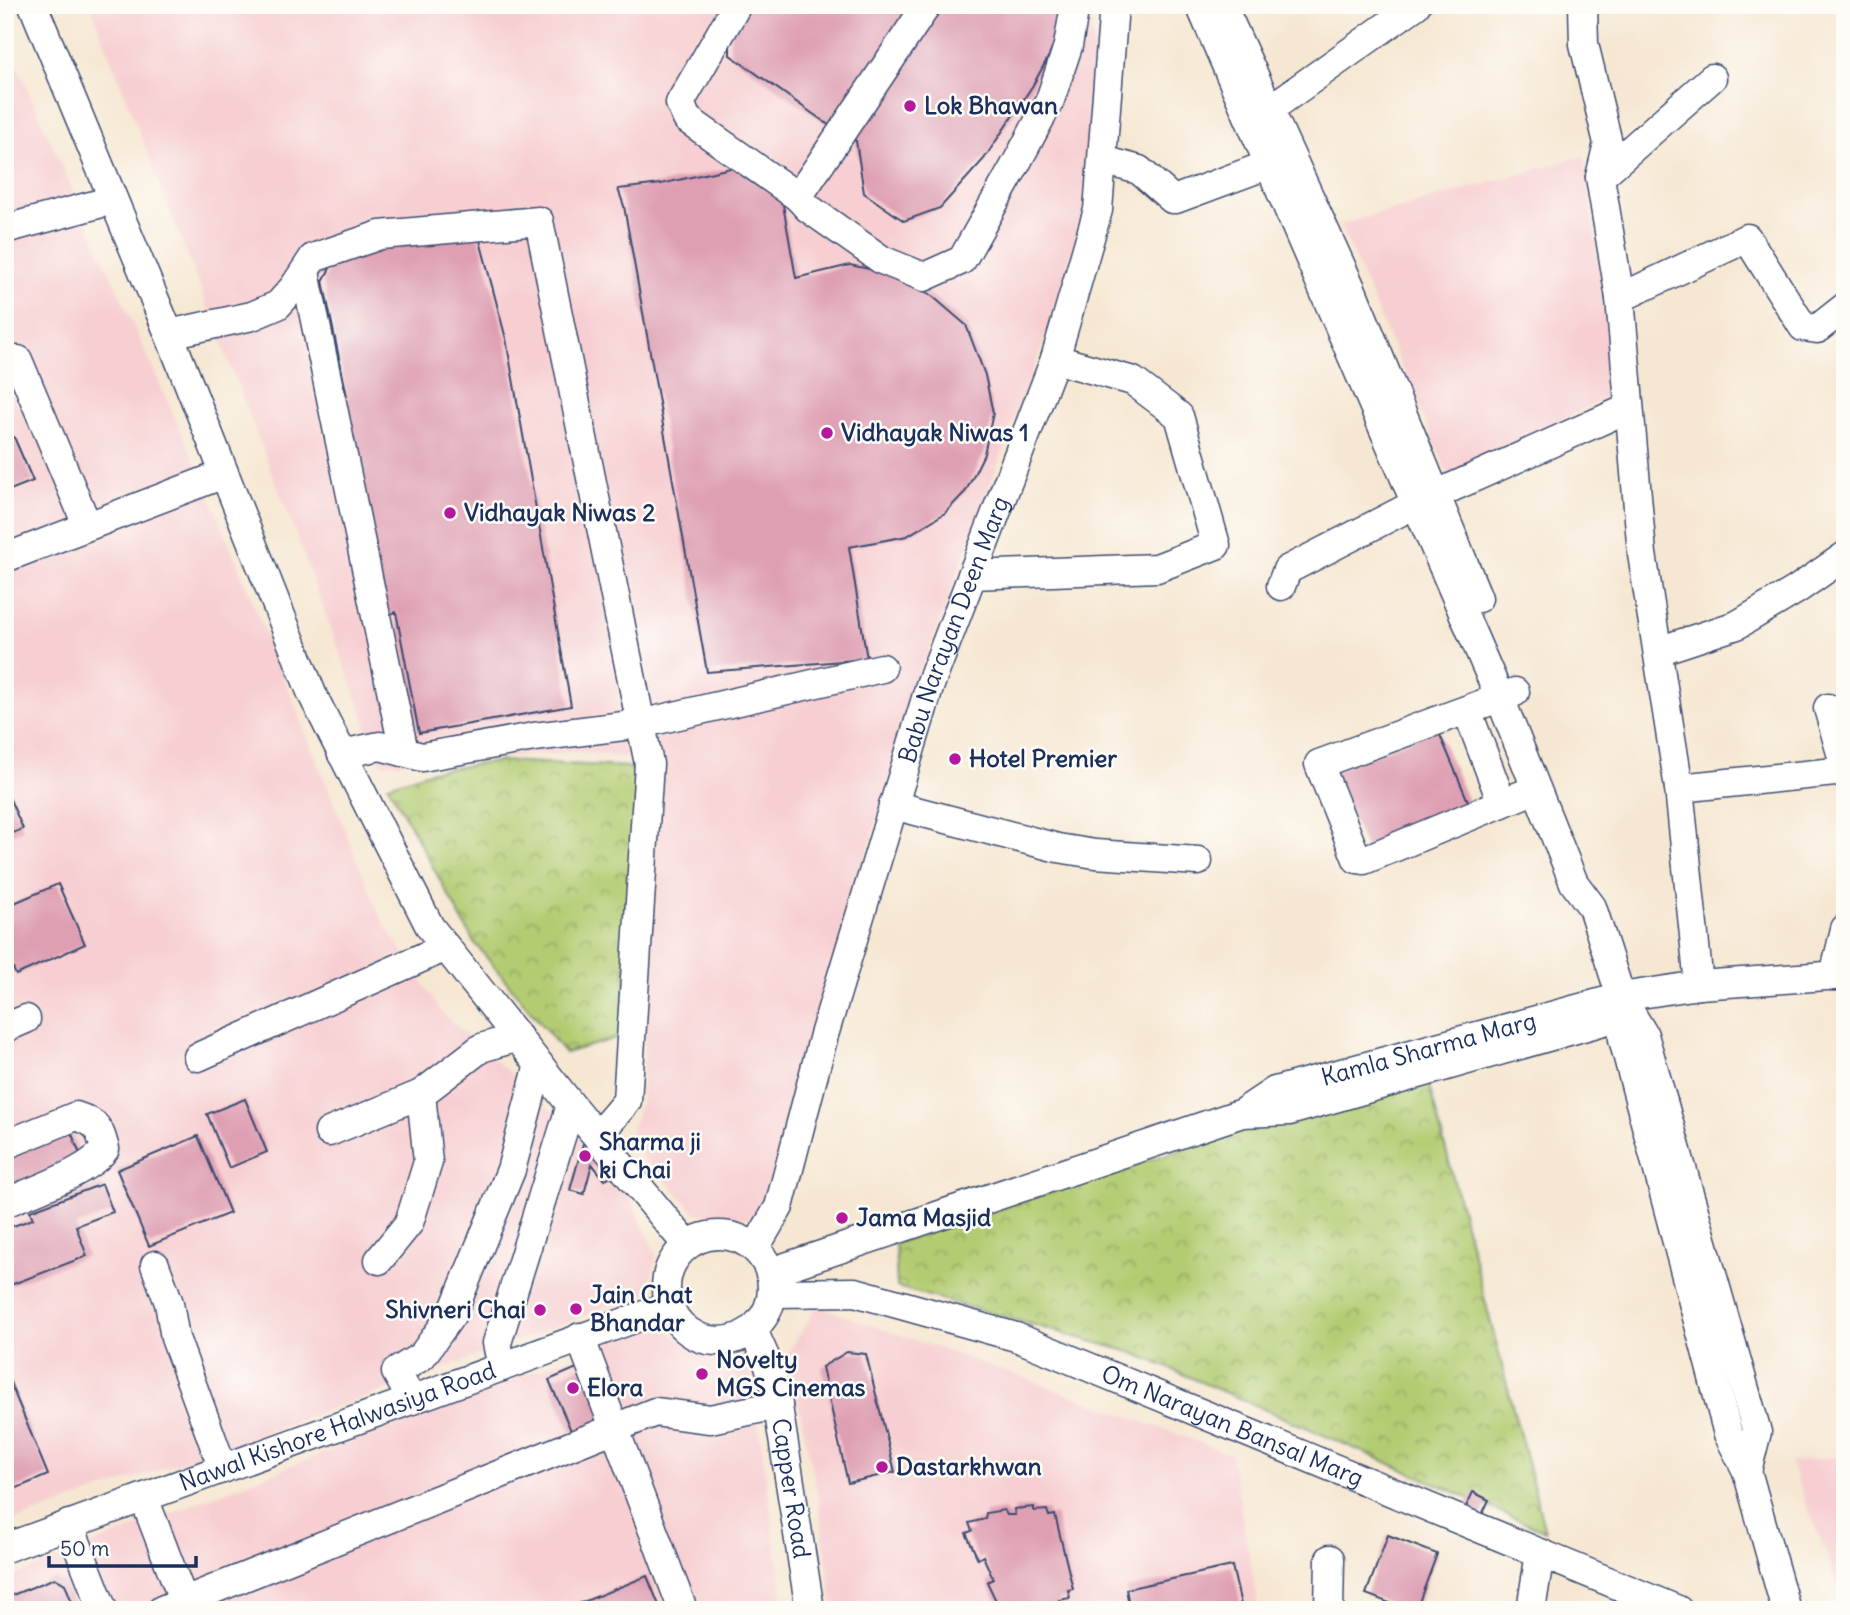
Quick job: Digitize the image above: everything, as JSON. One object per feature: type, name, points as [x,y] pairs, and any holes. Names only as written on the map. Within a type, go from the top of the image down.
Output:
[{"type":"street","points":[[33,5],[169,334],[312,694],[430,927],[571,1105],[687,1245]]},
{"type":"street","points":[[798,197],[927,5]]},
{"type":"street","points":[[730,8],[680,103],[687,119],[882,260],[924,277],[962,260],[1050,100],[1068,46],[1075,5]]},
{"type":"street","name":"Babu Narayan Deen Marg","points":[[755,1248],[779,1207],[824,1035],[930,685],[1055,359],[1098,210],[1114,5]]},
{"type":"street","points":[[1200,5],[1261,115]]},
{"type":"street","points":[[1222,5],[1261,115],[1361,344],[1508,695],[1594,882],[1592,907]]},
{"type":"street","points":[[1261,115],[1416,5]]},
{"type":"street","points":[[1583,5],[1584,44],[1608,143],[1600,177],[1620,298],[1642,554],[1679,788],[1699,985]]},
{"type":"street","points":[[1600,177],[1712,78]]},
{"type":"street","points":[[1103,160],[1139,170],[1176,200],[1281,161]]},
{"type":"street","points":[[5,229],[113,200]]},
{"type":"street","points":[[169,334],[252,316],[278,304],[305,272],[313,258],[380,235],[539,221],[649,764],[627,1101],[598,1135]]},
{"type":"street","points":[[1620,298],[1747,238],[1802,327],[1817,329],[1845,307]]},
{"type":"street","points":[[305,272],[404,752]]},
{"type":"street","points":[[972,575],[1157,568],[1216,545],[1179,416],[1133,381],[1055,359]]},
{"type":"street","points":[[5,366],[18,360],[87,526]]},
{"type":"street","points":[[1281,586],[1287,570],[1426,499],[1629,408]]},
{"type":"street","points":[[5,558],[224,474]]},
{"type":"street","points":[[1658,651],[1737,625],[1796,590],[1845,556]]},
{"type":"street","points":[[342,754],[380,746],[422,757],[534,737],[640,724],[882,668]]},
{"type":"street","points":[[1508,695],[1319,764],[1357,859],[1364,860],[1536,789]]},
{"type":"street","points":[[1508,695],[1536,789],[1574,883],[1592,907],[1622,1006],[1644,1035],[1757,1432],[1747,1471],[1786,1610]]},
{"type":"street","points":[[1679,788],[1845,769],[1828,708]]},
{"type":"street","points":[[1467,710],[1502,803]]},
{"type":"street","points":[[893,806],[1058,848],[1095,854],[1198,861]]},
{"type":"street","points":[[1839,976],[1845,929]]},
{"type":"street","points":[[198,1057],[446,947]]},
{"type":"street","name":"Kamla Sharma Marg","points":[[772,1283],[1242,1113],[1289,1111],[1427,1060],[1699,985],[1839,976]]},
{"type":"street","points":[[329,1132],[421,1094],[481,1048],[518,1037]]},
{"type":"street","points":[[412,1399],[396,1371],[422,1356],[452,1314],[511,1170],[539,1064]]},
{"type":"street","points":[[379,1260],[409,1223],[428,1162],[421,1094]]},
{"type":"street","points":[[502,1367],[497,1343],[571,1105]]},
{"type":"street","points":[[5,1145],[76,1116],[89,1120],[99,1128],[105,1149],[100,1157],[81,1169],[5,1203]]},
{"type":"street","points":[[722,1234],[739,1238],[761,1254],[772,1283],[766,1316],[753,1330],[735,1339],[712,1341],[691,1333],[676,1320],[669,1306],[666,1280],[673,1261],[687,1245],[705,1236],[722,1234]]},
{"type":"street","points":[[155,1265],[169,1303],[175,1338],[223,1469]]},
{"type":"street","name":"Om Narayan Bansal Marg","points":[[772,1283],[855,1292],[1016,1337],[1678,1610]]},
{"type":"street","name":"Nawal Kishore Halwasiya Road","points":[[5,1548],[669,1306]]},
{"type":"street","name":"Capper Road","points":[[753,1330],[774,1375],[810,1610]]},
{"type":"street","points":[[579,1337],[683,1610]]},
{"type":"street","points":[[144,1498],[177,1607],[655,1412],[710,1419],[778,1405]]},
{"type":"street","points":[[69,1524],[103,1610]]},
{"type":"street","points":[[1531,1610],[1540,1553]]},
{"type":"street","points":[[1329,1610],[1330,1559]]},
{"type":"shaded area","points":[[90,5],[1091,5],[1097,83],[1085,213],[1043,343],[917,683],[765,1199],[755,1219],[696,1213],[627,1140],[641,1104],[661,761],[574,752],[381,764],[295,532]]},
{"type":"shaded area","points":[[5,39],[207,489],[381,919],[443,1014],[581,1136],[631,1200],[657,1255],[648,1292],[369,1396],[5,1524]]},
{"type":"shaded area","points":[[1584,156],[1617,393],[1449,476],[1340,225]]},
{"type":"shaded area","points":[[817,1306],[1231,1454],[1259,1610],[833,1610],[816,1485],[787,1355]]},
{"type":"shaded area","points":[[659,1322],[679,1339],[720,1359],[748,1354],[785,1610],[5,1610],[5,1580]]},
{"type":"shaded area","points":[[1845,1455],[1845,1608],[1790,1463]]},
{"type":"green space","points":[[500,761],[628,767],[639,778],[621,1037],[565,1053],[474,942],[388,785],[432,771]]},
{"type":"green space","points":[[1425,1070],[1545,1531],[1134,1353],[897,1287],[895,1243]]},
{"type":"building","name":"Lok Bhawan","points":[[748,5],[1069,5],[1067,23],[1033,85],[984,159],[940,208],[904,221],[864,193],[856,141],[830,126],[730,55],[730,37]]},
{"type":"building","name":"Vidhayak Niwas 1","points":[[739,166],[782,199],[796,278],[850,265],[898,275],[931,295],[966,325],[985,375],[993,413],[984,454],[966,491],[945,513],[907,536],[849,547],[867,659],[707,672],[624,206],[618,189],[661,184]]},
{"type":"building","name":"Vidhayak Niwas 2","points":[[478,233],[506,339],[571,706],[419,733],[396,612],[383,617],[340,405],[347,396],[323,281],[336,257],[368,248]]},
{"type":"building","points":[[14,437],[33,481],[5,492],[5,440]]},
{"type":"building","points":[[1437,728],[1470,806],[1366,850],[1333,772]]},
{"type":"building","points":[[5,788],[23,829],[5,836]]},
{"type":"building","points":[[58,884],[85,944],[16,975],[5,951],[5,907]]},
{"type":"building","points":[[245,1099],[267,1152],[229,1168],[207,1114]]},
{"type":"building","points":[[71,1132],[83,1161],[5,1198],[5,1157]]},
{"type":"building","points":[[198,1136],[230,1213],[149,1246],[117,1170]]},
{"type":"building","points":[[591,1142],[616,1171],[605,1180],[592,1164],[584,1194],[570,1190],[583,1144]]},
{"type":"building","points":[[102,1184],[113,1212],[76,1226],[87,1256],[5,1287],[5,1229],[33,1219],[30,1211]]},
{"type":"building","points":[[847,1352],[866,1354],[895,1472],[848,1483],[822,1367]]},
{"type":"building","points":[[586,1364],[607,1418],[572,1433],[549,1380]]},
{"type":"building","points":[[5,1370],[48,1475],[5,1493]]},
{"type":"building","points":[[1473,1492],[1489,1500],[1480,1519],[1464,1511]]},
{"type":"building","points":[[1034,1507],[1034,1511],[1047,1510],[1049,1516],[1055,1515],[1073,1589],[1068,1590],[1070,1598],[1059,1600],[1061,1606],[1042,1610],[1042,1605],[1032,1606],[1032,1610],[1006,1610],[1002,1603],[998,1605],[987,1582],[993,1579],[983,1556],[978,1559],[966,1533],[972,1531],[969,1523],[985,1519],[986,1513],[1004,1510],[1007,1515],[1015,1515],[1014,1509]]},
{"type":"building","points":[[1388,1535],[1437,1554],[1416,1610],[1408,1610],[1366,1594]]},
{"type":"building","points":[[1232,1566],[1242,1609],[1130,1610],[1126,1589]]},
{"type":"building","points":[[647,1576],[661,1610],[580,1610],[578,1604]]},
{"type":"building","points":[[55,1578],[65,1584],[75,1610],[5,1610],[5,1598]]},
{"type":"place","name":"Lok Bhawan","points":[[910,106]]},
{"type":"place","name":"Vidhayak Niwas 1","points":[[827,433]]},
{"type":"place","name":"Vidhayak Niwas 2","points":[[450,513]]},
{"type":"place","name":"Hotel Premier","points":[[955,759]]},
{"type":"place","name":"Sharma ji ki Chai","points":[[585,1156]]},
{"type":"place","name":"Jama Masjid","points":[[842,1218]]},
{"type":"place","name":"Jain Chat Bhandar","points":[[576,1309]]},
{"type":"place","name":"Shivneri Chai","points":[[540,1310]]},
{"type":"place","name":"Novelty MGS Cinemas","points":[[702,1374]]},
{"type":"place","name":"Elora","points":[[573,1388]]},
{"type":"place","name":"Dastarkhwan","points":[[882,1467]]}]
